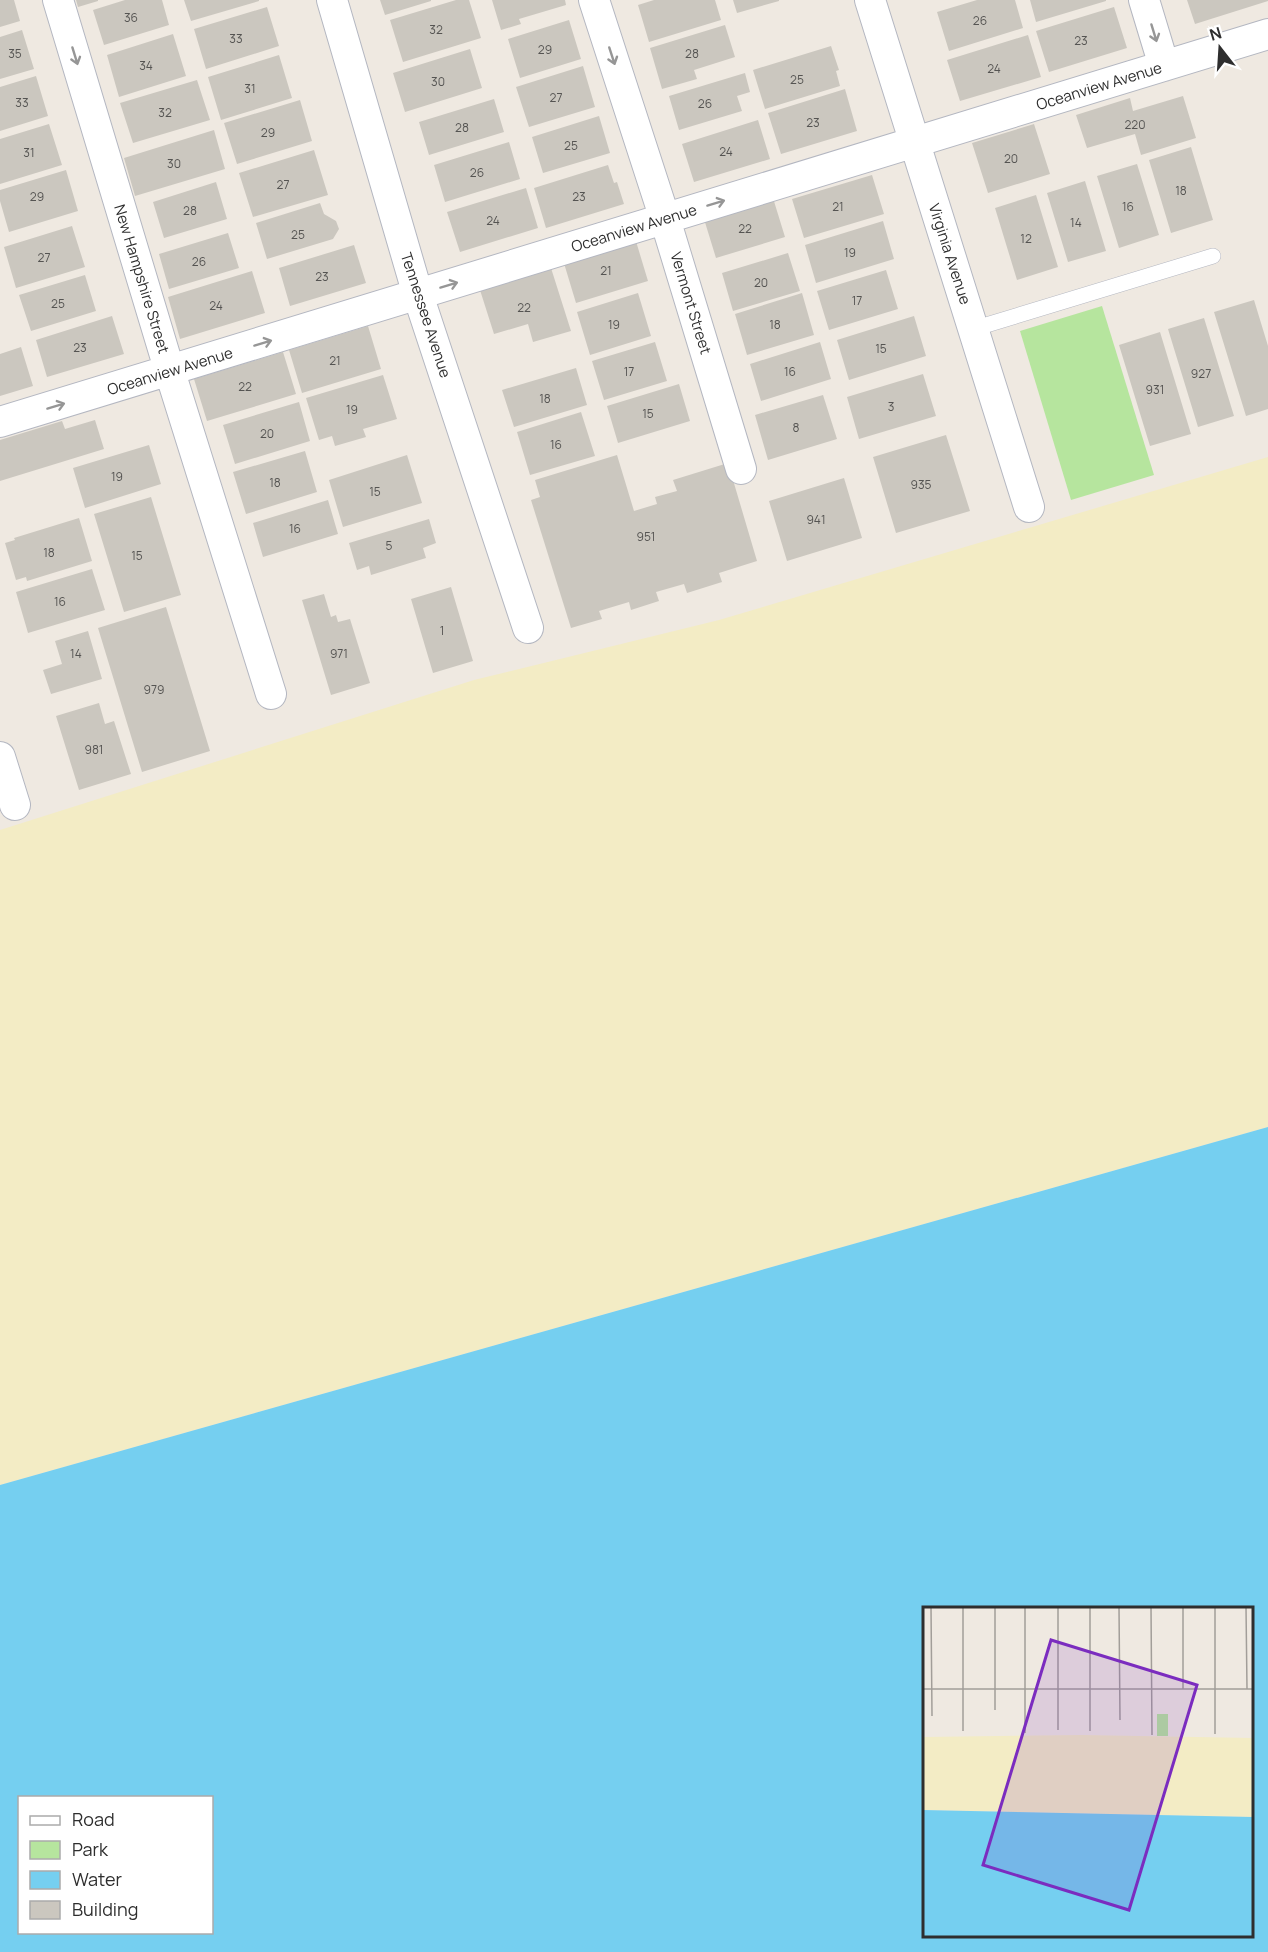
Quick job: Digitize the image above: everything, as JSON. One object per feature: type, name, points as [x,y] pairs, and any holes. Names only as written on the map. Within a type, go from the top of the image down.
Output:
[{"type":"street","name":"New Hampshire Street","points":[[58,0],[170,372],[271,694]]},
{"type":"street","name":"Tennessee Avenue","points":[[332,0],[418,295],[528,628]]},
{"type":"street","name":"Vermont Street","points":[[594,0],[665,219],[741,469]]},
{"type":"street","name":"Virginia Avenue","points":[[870,0],[1029,507]]},
{"type":"street","points":[[1144,0],[1164,66]]},
{"type":"street","name":"Oceanview Avenue","points":[[0,422],[170,372],[1268,34]]},
{"type":"street","points":[[0,757],[15,805]]},
{"type":"lane","points":[[973,329],[1213,256]]},
{"type":"green space","points":[[1102,306],[1154,475],[1071,500],[1020,331]]},
{"type":"sand","points":[[1268,457],[1268,1127],[0,1485],[0,830],[474,680],[719,620]]},
{"type":"water","points":[[1268,1127],[1268,1952],[0,1952],[0,1485]]},
{"type":"building","points":[[0,0],[14,0],[20,21],[0,27]]},
{"type":"building","points":[[76,0],[98,0],[98,1],[78,7]]},
{"type":"building","points":[[125,0],[162,0],[169,25],[104,45],[93,10]]},
{"type":"building","points":[[184,0],[259,0],[259,1],[191,21]]},
{"type":"building","points":[[380,0],[431,0],[431,1],[385,15]]},
{"type":"building","points":[[456,0],[469,0],[481,38],[403,62],[390,20]]},
{"type":"building","points":[[492,0],[565,0],[566,5],[519,19],[521,24],[501,30]]},
{"type":"building","points":[[654,0],[715,0],[721,20],[649,42],[638,5]]},
{"type":"building","points":[[733,0],[779,0],[779,1],[737,13]]},
{"type":"building","points":[[977,0],[1015,0],[1023,28],[949,51],[937,12]]},
{"type":"building","points":[[1030,0],[1106,0],[1106,1],[1036,22]]},
{"type":"building","points":[[1187,0],[1268,0],[1268,1],[1195,24]]},
{"type":"building","points":[[267,7],[279,46],[206,69],[194,29]]},
{"type":"building","points":[[1114,7],[1127,48],[1049,72],[1036,31]]},
{"type":"building","points":[[569,20],[581,59],[520,78],[508,39]]},
{"type":"building","points":[[725,25],[735,57],[694,70],[697,79],[662,89],[650,48]]},
{"type":"building","points":[[22,30],[34,69],[0,79],[0,37]]},
{"type":"building","points":[[173,34],[186,76],[119,97],[107,55]]},
{"type":"building","points":[[1028,35],[1041,77],[960,101],[947,60]]},
{"type":"building","points":[[831,46],[839,70],[836,71],[840,86],[765,109],[753,70]]},
{"type":"building","points":[[470,49],[482,88],[405,112],[393,73]]},
{"type":"building","points":[[279,55],[292,98],[221,120],[208,77]]},
{"type":"building","points":[[583,66],[595,107],[529,127],[516,87]]},
{"type":"building","points":[[745,73],[750,92],[737,96],[742,111],[679,130],[669,96]]},
{"type":"building","points":[[36,76],[48,116],[0,131],[0,87]]},
{"type":"building","points":[[197,80],[210,120],[133,143],[120,103]]},
{"type":"building","points":[[845,89],[857,131],[781,154],[768,113]]},
{"type":"building","points":[[1183,96],[1196,138],[1141,155],[1135,134],[1087,148],[1076,115],[1130,98],[1133,111]]},
{"type":"building","points":[[494,99],[504,132],[429,155],[419,122]]},
{"type":"building","points":[[300,100],[312,141],[237,164],[224,123]]},
{"type":"building","points":[[599,116],[610,153],[543,173],[532,137]]},
{"type":"building","points":[[758,120],[770,159],[694,182],[682,144]]},
{"type":"building","points":[[49,124],[62,165],[0,184],[0,139]]},
{"type":"building","points":[[1034,124],[1050,174],[988,193],[972,143]]},
{"type":"building","points":[[214,130],[225,169],[135,196],[124,158]]},
{"type":"building","points":[[509,142],[520,179],[445,202],[434,165]]},
{"type":"building","points":[[1191,147],[1213,220],[1171,233],[1149,160]]},
{"type":"building","points":[[314,150],[328,195],[253,217],[239,173]]},
{"type":"building","points":[[1137,164],[1159,235],[1119,248],[1097,176]]},
{"type":"building","points":[[608,165],[614,183],[617,182],[624,204],[546,228],[534,188]]},
{"type":"building","points":[[66,170],[78,211],[9,232],[0,201],[0,190]]},
{"type":"building","points":[[872,175],[884,214],[804,238],[792,199]]},
{"type":"building","points":[[1085,181],[1106,251],[1068,262],[1047,193]]},
{"type":"building","points":[[216,182],[227,219],[164,238],[153,202]]},
{"type":"building","points":[[526,188],[538,228],[460,252],[447,212]]},
{"type":"building","points":[[1036,195],[1058,267],[1017,280],[995,208]]},
{"type":"building","points":[[773,198],[785,237],[716,258],[704,219]]},
{"type":"building","points":[[320,203],[324,214],[336,221],[339,229],[333,239],[267,259],[256,223]]},
{"type":"building","points":[[883,221],[894,259],[816,283],[805,245]]},
{"type":"building","points":[[72,226],[85,267],[16,288],[4,247]]},
{"type":"building","points":[[228,233],[239,268],[169,289],[159,254]]},
{"type":"building","points":[[635,238],[648,281],[576,303],[563,260]]},
{"type":"building","points":[[354,245],[366,283],[290,306],[279,268]]},
{"type":"building","points":[[788,253],[800,291],[733,311],[722,273]]},
{"type":"building","points":[[551,268],[571,331],[533,342],[528,324],[494,334],[480,290]]},
{"type":"building","points":[[886,270],[898,309],[829,330],[817,291]]},
{"type":"building","points":[[252,271],[265,313],[180,339],[168,297]]},
{"type":"building","points":[[85,275],[96,311],[31,331],[19,295]]},
{"type":"building","points":[[638,293],[651,336],[590,355],[577,312]]},
{"type":"building","points":[[802,293],[814,335],[747,355],[735,314]]},
{"type":"building","points":[[1254,300],[1268,346],[1268,409],[1246,416],[1214,312]]},
{"type":"building","points":[[112,316],[124,354],[47,377],[36,340]]},
{"type":"building","points":[[914,316],[926,356],[849,380],[837,340]]},
{"type":"building","points":[[1204,318],[1234,416],[1198,427],[1168,329]]},
{"type":"building","points":[[368,326],[381,369],[302,393],[289,350]]},
{"type":"building","points":[[1160,332],[1191,434],[1150,446],[1119,345]]},
{"type":"building","points":[[655,342],[667,381],[604,400],[592,361]]},
{"type":"building","points":[[820,342],[831,379],[761,401],[750,364]]},
{"type":"building","points":[[21,347],[33,386],[0,396],[0,354]]},
{"type":"building","points":[[283,352],[296,394],[207,421],[194,379]]},
{"type":"building","points":[[576,368],[587,405],[514,427],[502,390]]},
{"type":"building","points":[[923,374],[936,416],[859,439],[847,397]]},
{"type":"building","points":[[383,375],[397,419],[363,429],[366,437],[335,446],[332,436],[319,440],[306,398]]},
{"type":"building","points":[[679,384],[690,421],[618,443],[607,406]]},
{"type":"building","points":[[823,395],[837,439],[768,460],[755,415]]},
{"type":"building","points":[[299,402],[310,441],[235,464],[223,425]]},
{"type":"building","points":[[581,412],[595,456],[530,475],[517,432]]},
{"type":"building","points":[[95,420],[104,449],[0,481],[0,440],[62,421],[65,429]]},
{"type":"building","points":[[946,435],[970,511],[896,533],[873,457]]},
{"type":"building","points":[[149,445],[161,484],[85,508],[73,468]]},
{"type":"building","points":[[305,451],[317,492],[246,514],[233,472]]},
{"type":"building","points":[[407,455],[422,503],[343,527],[329,480]]},
{"type":"building","points":[[617,455],[634,511],[657,504],[655,497],[677,491],[673,480],[728,463],[757,561],[719,573],[722,582],[687,593],[684,584],[656,592],[659,601],[631,610],[629,602],[599,611],[602,619],[571,628],[531,500],[540,497],[535,480]]},
{"type":"building","points":[[844,478],[862,538],[787,561],[769,501]]},
{"type":"building","points":[[151,497],[181,595],[124,612],[94,514]]},
{"type":"building","points":[[328,500],[338,534],[263,557],[253,523]]},
{"type":"building","points":[[79,518],[92,561],[27,581],[26,577],[16,580],[5,543],[15,540],[14,538]]},
{"type":"building","points":[[429,519],[436,543],[423,548],[426,558],[371,575],[369,566],[357,570],[349,543]]},
{"type":"building","points":[[92,569],[105,610],[28,633],[16,592]]},
{"type":"building","points":[[451,587],[473,661],[433,673],[411,599]]},
{"type":"building","points":[[324,594],[331,617],[336,615],[338,622],[350,619],[370,683],[331,695],[302,600]]},
{"type":"building","points":[[166,607],[210,751],[142,772],[98,628]]},
{"type":"building","points":[[88,631],[102,679],[51,694],[43,670],[62,664],[55,641]]},
{"type":"building","points":[[99,703],[105,724],[114,721],[131,774],[79,790],[56,716]]}]
